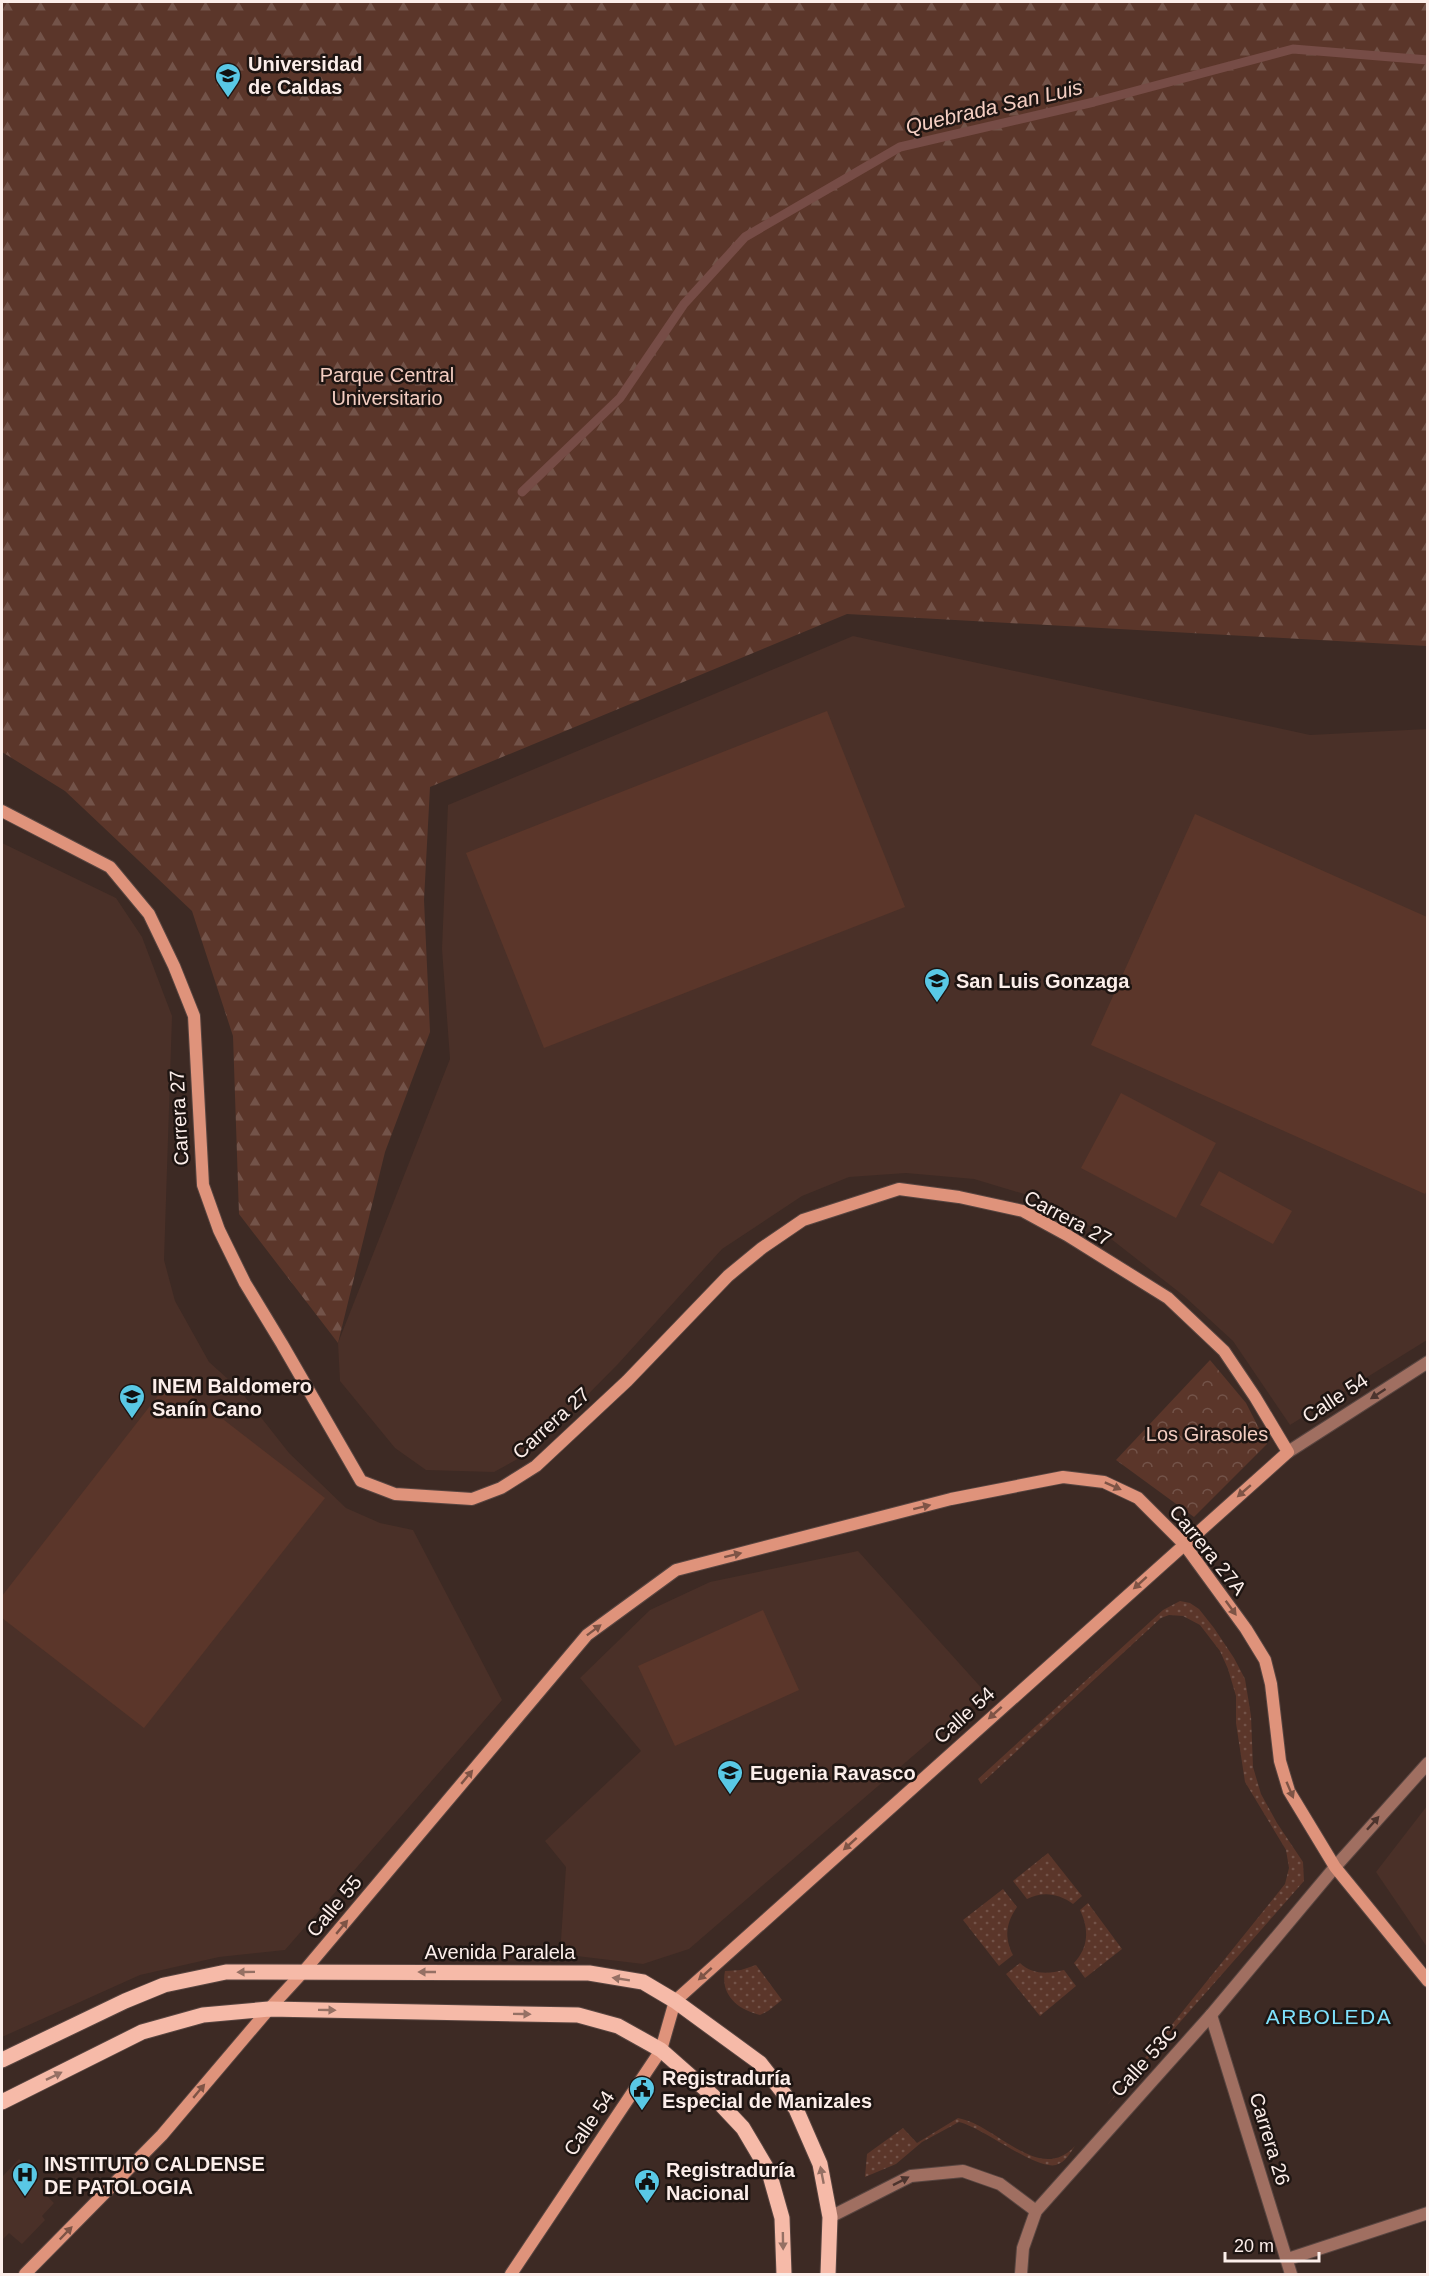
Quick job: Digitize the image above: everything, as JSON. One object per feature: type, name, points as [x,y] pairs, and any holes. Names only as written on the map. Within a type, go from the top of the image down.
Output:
[{"type":"main road","name":"Avenida Paralela","points":[[2,2060],[125,2001],[164,1985],[226,1972],[589,1973],[644,1982],[675,2001],[760,2063],[796,2109],[820,2164],[830,2217],[828,2274]]},
{"type":"main road","points":[[2,2102],[142,2032],[202,2015],[269,2009],[578,2015],[618,2026],[661,2050],[712,2095],[743,2128],[769,2172],[782,2218],[784,2274]]},
{"type":"street","name":"Carrera 27","points":[[2,812],[110,867],[149,914],[174,966],[194,1016],[202,1185],[219,1230],[245,1283],[361,1481],[395,1494],[472,1499],[501,1488],[536,1466],[627,1381],[728,1276],[762,1248],[803,1220],[899,1189],[959,1197],[1023,1211],[1067,1235],[1168,1298],[1224,1352],[1255,1397],[1288,1452]]},
{"type":"street","name":"Calle 54","points":[[511,2274],[661,2050],[675,2001],[1288,1452],[1428,1362]]},
{"type":"street","name":"Carrera 27A","points":[[676,1570],[951,1499],[1063,1478],[1104,1482],[1138,1498],[1184,1544],[1246,1629],[1264,1660],[1271,1684],[1280,1761],[1288,1791],[1335,1867],[1428,1981]]},
{"type":"street","name":"Calle 55","points":[[25,2274],[162,2135],[304,1971],[587,1635],[676,1570]]},
{"type":"street","name":"Calle 53C","points":[[1036,2211],[1211,2015],[1335,1867],[1428,1762]]},
{"type":"street","name":"Carrera 26","points":[[1211,2015],[1292,2274]]},
{"type":"street","points":[[830,2217],[911,2176],[963,2171],[1000,2184],[1036,2211],[1023,2248],[1021,2274]]},
{"type":"street","points":[[1287,2259],[1428,2213]]},
{"type":"shaded area","name":"San Luis Gonzaga","points":[[853,636],[1310,735],[1427,729],[1427,1340],[1290,1425],[1233,1341],[1184,1296],[1106,1235],[1044,1200],[974,1179],[906,1173],[849,1177],[802,1196],[722,1249],[618,1364],[532,1451],[494,1472],[426,1470],[395,1448],[340,1381],[338,1343],[450,1059],[442,949],[448,805]]},
{"type":"shaded area","name":"INEM Baldomero Sanín Cano","points":[[2,843],[116,898],[142,937],[172,1016],[164,1260],[175,1301],[209,1362],[238,1388],[289,1453],[346,1508],[380,1523],[413,1530],[502,1700],[285,1950],[219,1957],[140,1975],[2,2037]]},
{"type":"shaded area","name":"Eugenia Ravasco","points":[[858,1551],[986,1693],[689,1949],[643,1964],[560,1954],[566,1867],[545,1841],[641,1751],[580,1678],[650,1610],[710,1582]]},
{"type":"shaded area","points":[[1427,1806],[1427,1947],[1376,1872]]},
{"type":"shaded area","name":"INSTITUTO CALDENSE DE PATOLOGIA","points":[[19,2159],[47,2187],[43,2192],[54,2203],[42,2216],[45,2220],[22,2244],[9,2233],[2,2240],[2,2177]]},
{"type":"green space","name":"Parque Central Universitario","points":[[2,2],[1427,2],[1427,646],[847,614],[430,787],[424,900],[430,1032],[385,1152],[338,1343],[239,1214],[233,1036],[192,911],[65,791],[2,752]]},
{"type":"green space","points":[[827,711],[905,907],[544,1048],[466,853]]},
{"type":"green space","points":[[1195,814],[1427,917],[1428,1188],[1425,1194],[1091,1045]]},
{"type":"green space","points":[[1121,1093],[1216,1143],[1176,1218],[1081,1168]]},
{"type":"green space","points":[[1219,1171],[1292,1211],[1273,1244],[1200,1205]]},
{"type":"green space","name":"Los Girasoles","points":[[1210,1360],[1246,1403],[1267,1444],[1194,1517],[1116,1460]]},
{"type":"green space","points":[[171,1379],[325,1498],[144,1728],[2,1618],[2,1596]]},
{"type":"green space","points":[[1180,1601],[1190,1603],[1199,1609],[1234,1658],[1245,1679],[1251,1716],[1253,1767],[1261,1794],[1303,1862],[1304,1881],[1108,2104],[1285,1884],[1289,1868],[1286,1850],[1245,1782],[1236,1723],[1236,1696],[1220,1651],[1200,1625],[1183,1616],[1169,1615],[1161,1618],[981,1784],[978,1779],[1163,1610]]},
{"type":"green space","points":[[763,1610],[799,1690],[675,1746],[638,1666]]},
{"type":"green space","points":[[1048,1853],[1082,1896],[1073,1904],[1062,1897],[1050,1894],[1027,1899],[1013,1881]]},
{"type":"green space","points":[[1003,1889],[1017,1907],[1010,1919],[1007,1936],[1013,1955],[999,1966],[963,1920]]},
{"type":"green space","points":[[1088,1903],[1122,1949],[1085,1978],[1074,1963],[1085,1944],[1085,1924],[1080,1910]]},
{"type":"green space","points":[[1020,1963],[1030,1970],[1041,1973],[1064,1970],[1076,1986],[1040,2016],[1006,1974]]},
{"type":"green space","points":[[756,1965],[782,2000],[760,2015],[752,2013],[732,2000],[724,1980],[725,1971],[741,1970]]},
{"type":"green space","points":[[958,2118],[973,2123],[1032,2156],[1047,2159],[1061,2156],[1075,2146],[1062,2162],[1047,2165],[959,2122],[922,2142],[896,2164],[865,2177],[867,2154],[903,2128],[917,2143]]},
{"type":"waterway","name":"Quebrada San Luis","points":[[522,492],[620,398],[684,304],[745,237],[900,147],[1094,102],[1293,49],[1428,60]]},
{"type":"place","name":"Universidad de Caldas","points":[[228,99]]},
{"type":"place","name":"San Luis Gonzaga","points":[[937,1004]]},
{"type":"place","name":"INEM Baldomero Sanín Cano","points":[[132,1420]]},
{"type":"place","name":"Eugenia Ravasco","points":[[730,1796]]},
{"type":"place","name":"Registraduría Especial de Manizales","points":[[642,2112]]},
{"type":"place","name":"INSTITUTO CALDENSE DE PATOLOGIA","points":[[25,2198]]},
{"type":"place","name":"Registraduría Nacional","points":[[647,2205]]},
{"type":"district","name":"ARBOLEDA","points":[[1329,2017]]}]
